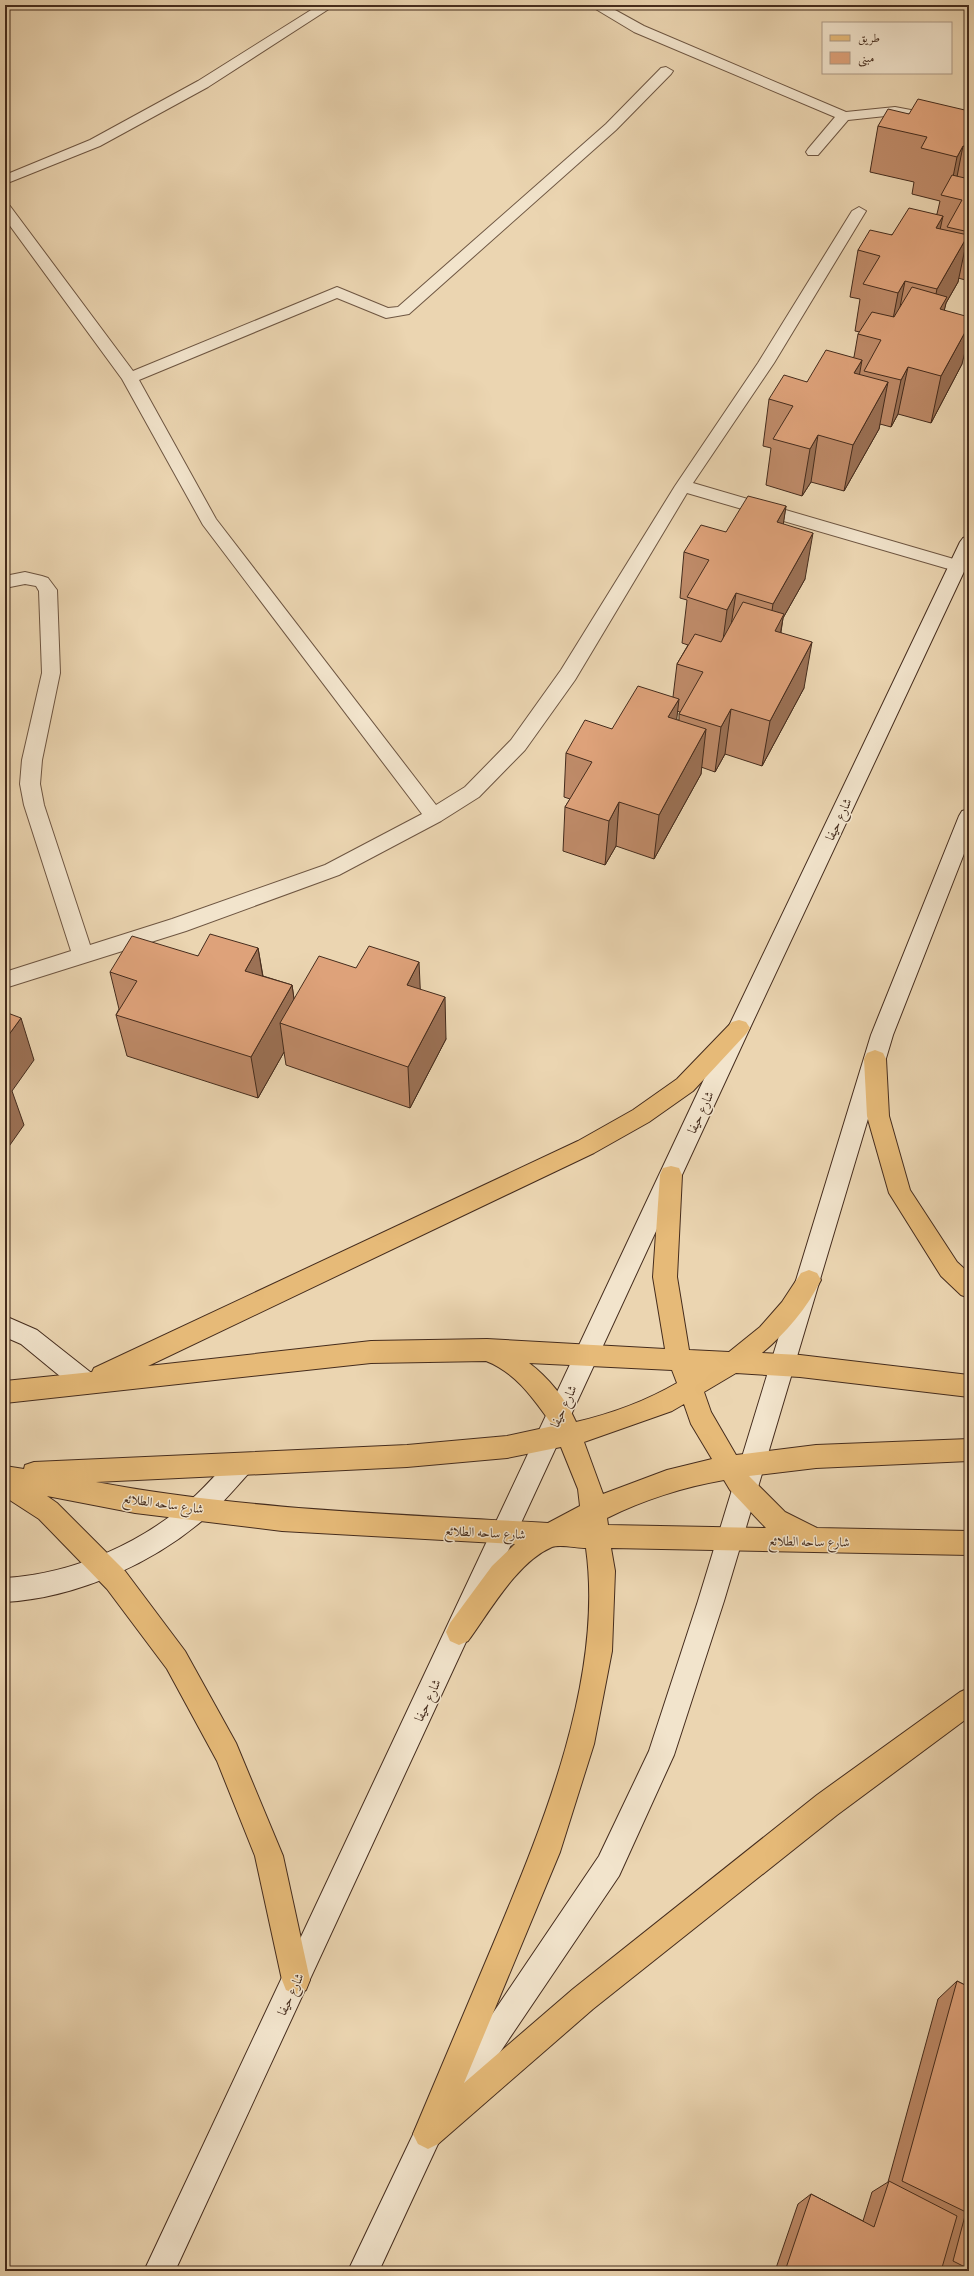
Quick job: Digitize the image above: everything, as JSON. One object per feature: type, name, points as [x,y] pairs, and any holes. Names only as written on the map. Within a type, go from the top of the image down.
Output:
[{"type":"main road","points":[[86,1384],[586,1147],[641,1116],[685,1085],[739,1028]]},
{"type":"main road","points":[[875,1059],[878,1116],[900,1193],[949,1270],[969,1288]]},
{"type":"main road","points":[[671,1175],[666,1277],[676,1344],[700,1416],[730,1467],[746,1488],[776,1520],[816,1541]]},
{"type":"main road","points":[[5,1474],[240,1465],[407,1456],[507,1447],[558,1429],[593,1429],[664,1403],[733,1363],[768,1334],[790,1309],[809,1280]]},
{"type":"main road","points":[[428,2134],[546,1852],[581,1744],[599,1651],[602,1570],[590,1489],[558,1429],[535,1381],[502,1356],[487,1350]]},
{"type":"main road","points":[[5,1392],[371,1352],[487,1350],[783,1366],[969,1386]]},
{"type":"main road","points":[[459,1632],[508,1567],[550,1535],[593,1511],[670,1480],[754,1462],[832,1454],[969,1450]]},
{"type":"main road","name":"شارع ساحه الطلائع","points":[[5,1477],[135,1501],[274,1518],[505,1534],[596,1537],[969,1543]]},
{"type":"main road","points":[[5,1483],[48,1511],[116,1580],[176,1660],[227,1752],[269,1856],[296,1980]]},
{"type":"main road","points":[[428,2134],[583,1999],[827,1805],[969,1701]]},
{"type":"street","points":[[5,180],[95,143],[203,84],[328,5]]},
{"type":"street","points":[[596,5],[639,29],[844,116],[895,111],[969,125]]},
{"type":"street","points":[[130,378],[337,292],[386,313],[403,311],[611,127],[666,71]]},
{"type":"street","points":[[813,152],[844,116]]},
{"type":"street","points":[[5,209],[130,378],[209,521],[434,816]]},
{"type":"street","points":[[5,980],[179,925],[332,870],[434,816],[472,792],[518,745],[568,675],[683,486],[766,363],[859,211]]},
{"type":"street","points":[[683,486],[958,566]]},
{"type":"street","name":"شارع حيفا","points":[[159,2271],[505,1534],[558,1429],[587,1355],[739,1028],[969,542]]},
{"type":"street","points":[[5,582],[25,578],[42,582],[48,590],[51,673],[32,760],[30,784],[34,805],[83,956]]},
{"type":"street","points":[[363,2271],[428,2134],[609,1866],[660,1755],[746,1488],[882,1035],[969,816]]},
{"type":"street","points":[[5,1326],[29,1337],[86,1384]]},
{"type":"street","points":[[5,1590],[44,1586],[102,1566],[169,1530],[199,1508],[240,1465]]},
{"type":"building","points":[[918,99],[969,111],[969,147],[963,146],[957,157],[921,148],[927,137],[878,126],[888,109],[909,114]]},
{"type":"building","points":[[952,175],[969,179],[969,232],[947,227],[962,200],[941,195]]},
{"type":"building","points":[[909,208],[943,216],[936,228],[968,235],[937,289],[905,281],[898,293],[863,284],[880,256],[858,250],[870,230],[892,235]]},
{"type":"building","points":[[912,287],[947,297],[940,309],[969,317],[969,325],[941,376],[908,367],[901,380],[864,371],[881,340],[858,334],[872,312],[894,317]]},
{"type":"building","points":[[826,350],[862,360],[854,373],[888,382],[853,445],[818,435],[810,449],[773,439],[793,406],[769,399],[784,375],[807,382]]},
{"type":"building","points":[[748,496],[786,506],[777,522],[813,533],[773,604],[736,593],[727,610],[687,597],[709,560],[684,552],[701,525],[726,532]]},
{"type":"building","points":[[743,602],[784,614],[775,631],[812,642],[770,721],[731,709],[721,727],[679,714],[703,672],[677,664],[695,634],[721,642]]},
{"type":"building","points":[[638,686],[679,699],[668,717],[706,729],[659,815],[619,802],[609,821],[565,807],[592,762],[566,753],[585,720],[612,729]]},
{"type":"building","points":[[210,934],[258,948],[245,971],[292,985],[251,1057],[116,1015],[137,981],[110,972],[132,936],[198,956]]},
{"type":"building","points":[[369,946],[419,962],[407,985],[445,997],[408,1067],[280,1023],[319,956],[356,968]]},
{"type":"building","points":[[5,1012],[21,1018],[5,1040]]},
{"type":"building","points":[[5,1082],[10,1084],[5,1091]]},
{"type":"building","points":[[957,1981],[969,1987],[969,2269],[953,2261],[966,2212],[902,2181]]},
{"type":"building","points":[[889,2181],[957,2216],[941,2271],[785,2271],[811,2194],[874,2227]]}]
